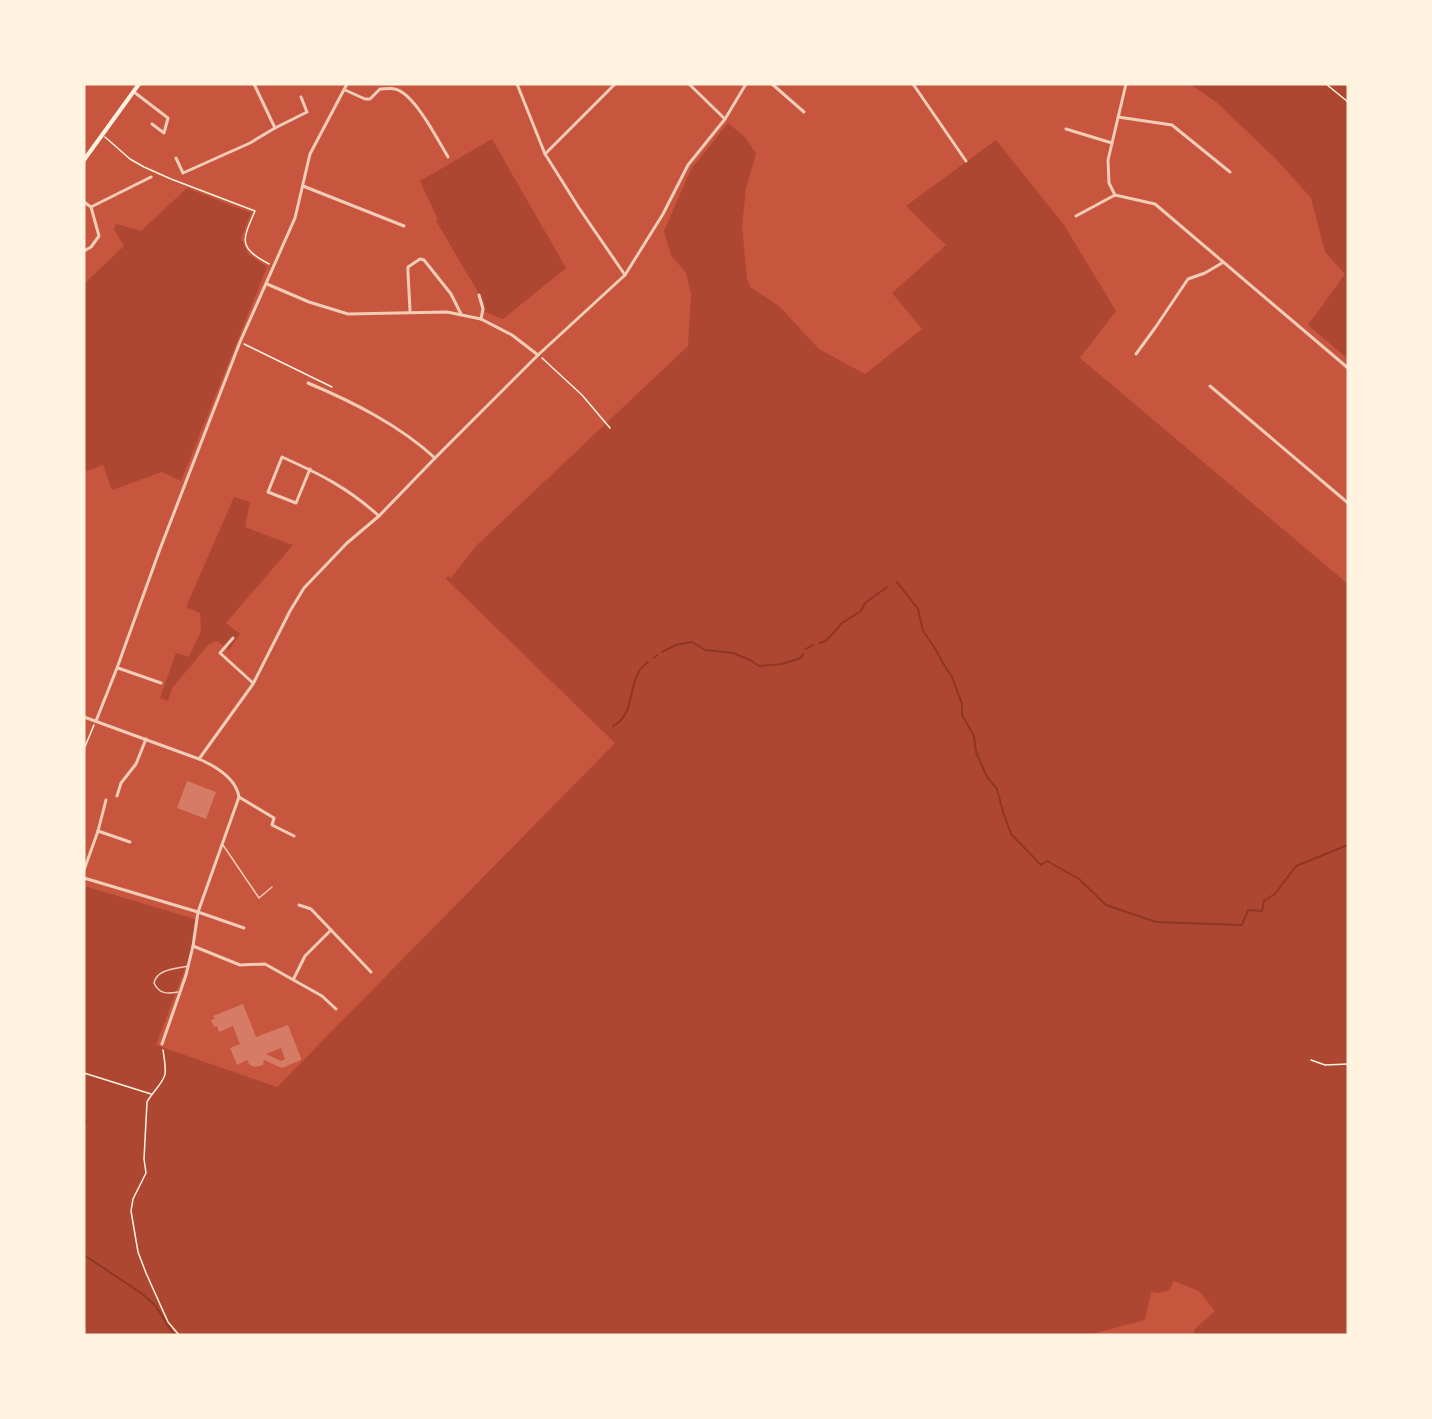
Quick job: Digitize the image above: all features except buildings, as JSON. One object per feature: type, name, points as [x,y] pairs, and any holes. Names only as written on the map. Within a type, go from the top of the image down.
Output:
[{"type":"main road","points":[[84,160],[139,84]]},
{"type":"street","points":[[254,84],[275,128]]},
{"type":"street","points":[[96,721],[240,342],[295,218],[310,154],[347,84]]},
{"type":"street","points":[[517,84],[544,154],[625,274]]},
{"type":"street","points":[[544,154],[615,84]]},
{"type":"street","points":[[689,84],[725,119]]},
{"type":"street","points":[[199,759],[253,684],[303,588],[347,543],[379,516],[538,355],[625,274],[663,214],[688,165],[725,119],[746,84]]},
{"type":"street","points":[[772,84],[804,112]]},
{"type":"street","points":[[913,84],[966,161]]},
{"type":"street","points":[[1115,195],[1109,183],[1108,160],[1126,84]]},
{"type":"street","points":[[345,90],[365,99],[370,99],[380,89],[395,89],[408,97],[427,121],[448,157]]},
{"type":"street","points":[[134,92],[168,118],[164,133],[152,124]]},
{"type":"street","points":[[176,158],[183,173],[250,143],[307,112],[301,97]]},
{"type":"street","points":[[1118,117],[1172,125],[1230,172]]},
{"type":"street","points":[[1066,129],[1112,143]]},
{"type":"street","points":[[91,207],[151,177]]},
{"type":"street","points":[[303,186],[404,226]]},
{"type":"street","points":[[1076,216],[1115,195],[1155,204],[1348,368]]},
{"type":"street","points":[[84,202],[91,207],[99,236],[91,247],[84,250]]},
{"type":"street","points":[[410,311],[408,267],[420,259],[424,260],[451,294],[461,314]]},
{"type":"street","points":[[1136,354],[1188,279],[1205,273],[1222,263]]},
{"type":"street","points":[[267,284],[309,302],[348,314],[447,312],[481,319],[512,335],[538,355]]},
{"type":"street","points":[[478,295],[483,309],[481,319]]},
{"type":"street","points":[[308,383],[374,415],[418,443],[435,458]]},
{"type":"street","points":[[1210,386],[1348,503]]},
{"type":"street","points":[[310,469],[296,503],[268,492],[282,457],[310,469],[333,480],[379,516]]},
{"type":"street","points":[[233,638],[220,652],[253,684]]},
{"type":"street","points":[[117,668],[161,683]]},
{"type":"street","points":[[84,717],[212,765],[233,782],[239,797],[198,912],[189,966],[162,1044]]},
{"type":"street","points":[[117,796],[121,783],[136,764],[146,739]]},
{"type":"street","points":[[239,797],[274,818],[272,825],[294,836]]},
{"type":"street","points":[[84,870],[106,800]]},
{"type":"street","points":[[98,831],[130,842]]},
{"type":"street","points":[[84,878],[244,928]]},
{"type":"street","points":[[299,905],[311,909],[371,972]]},
{"type":"street","points":[[294,979],[305,956],[331,930]]},
{"type":"street","points":[[193,946],[240,964],[265,964],[322,996],[336,1009]]},
{"type":"lane","points":[[222,843],[259,898],[272,887]]},
{"type":"lane","points":[[179,992],[166,994],[157,989],[154,983],[155,977],[160,973],[189,966]]},
{"type":"path","points":[[1326,84],[1348,102]]},
{"type":"path","points":[[102,135],[130,159],[144,167],[255,211],[245,234],[247,247],[253,255],[273,267]]},
{"type":"path","points":[[240,342],[332,387]]},
{"type":"path","points":[[538,355],[582,395],[610,428]]},
{"type":"path","points":[[84,749],[96,721]]},
{"type":"path","points":[[162,1044],[166,1076],[147,1102],[144,1159],[146,1173],[133,1199],[131,1211],[138,1252],[146,1273],[168,1322],[179,1335]]},
{"type":"path","points":[[1311,1060],[1324,1065],[1348,1064]]},
{"type":"path","points":[[84,1073],[151,1094]]},
{"type":"shaded area","points":[[1190,84],[1348,84],[1348,359],[1308,325],[1345,274],[1325,252],[1311,198],[1275,158],[1216,102]]},
{"type":"shaded area","points":[[728,123],[746,138],[756,154],[746,188],[742,226],[747,278],[750,287],[779,306],[819,349],[865,374],[922,329],[892,293],[946,245],[906,206],[996,140],[1064,225],[1116,311],[1080,358],[1348,584],[1348,1335],[1193,1335],[1195,1329],[1215,1311],[1199,1291],[1174,1281],[1169,1290],[1159,1293],[1151,1292],[1145,1320],[1088,1335],[84,1335],[84,886],[195,919],[192,950],[156,1045],[277,1087],[615,743],[446,579],[448,576],[451,578],[475,547],[688,346],[691,294],[686,273],[671,255],[664,231],[691,169]]},
{"type":"shaded area","points":[[492,139],[566,268],[503,319],[485,312],[484,302],[436,221],[438,220],[420,181]]},
{"type":"shaded area","points":[[187,188],[251,213],[241,238],[248,254],[267,267],[181,481],[162,472],[112,490],[103,465],[84,472],[84,284],[124,246],[114,229],[116,224],[141,231]]},
{"type":"shaded area","points":[[234,497],[250,502],[245,527],[293,545],[226,623],[240,634],[229,650],[217,641],[209,644],[172,688],[168,701],[160,698],[176,653],[189,657],[201,631],[200,613],[186,607]]},
{"type":"waterway","points":[[897,582],[918,609],[923,631],[952,677],[962,704],[962,715],[974,736],[976,752],[987,777],[997,789],[1011,834],[1041,865],[1047,861],[1079,879],[1106,905],[1156,922],[1242,925],[1248,910],[1262,911],[1264,901],[1275,894],[1296,866],[1348,845]]},
{"type":"waterway","points":[[820,643],[827,640],[842,623],[861,611],[865,603],[887,587]]},
{"type":"waterway","points":[[662,652],[676,645],[692,642],[705,650],[733,653],[759,666],[782,664],[801,658],[803,654]]},
{"type":"waterway","points":[[806,649],[813,645]]},
{"type":"waterway","points":[[654,658],[657,655]]},
{"type":"waterway","points":[[613,726],[626,713],[636,677],[648,662]]},
{"type":"waterway","points":[[84,1255],[155,1305],[174,1335]]}]
